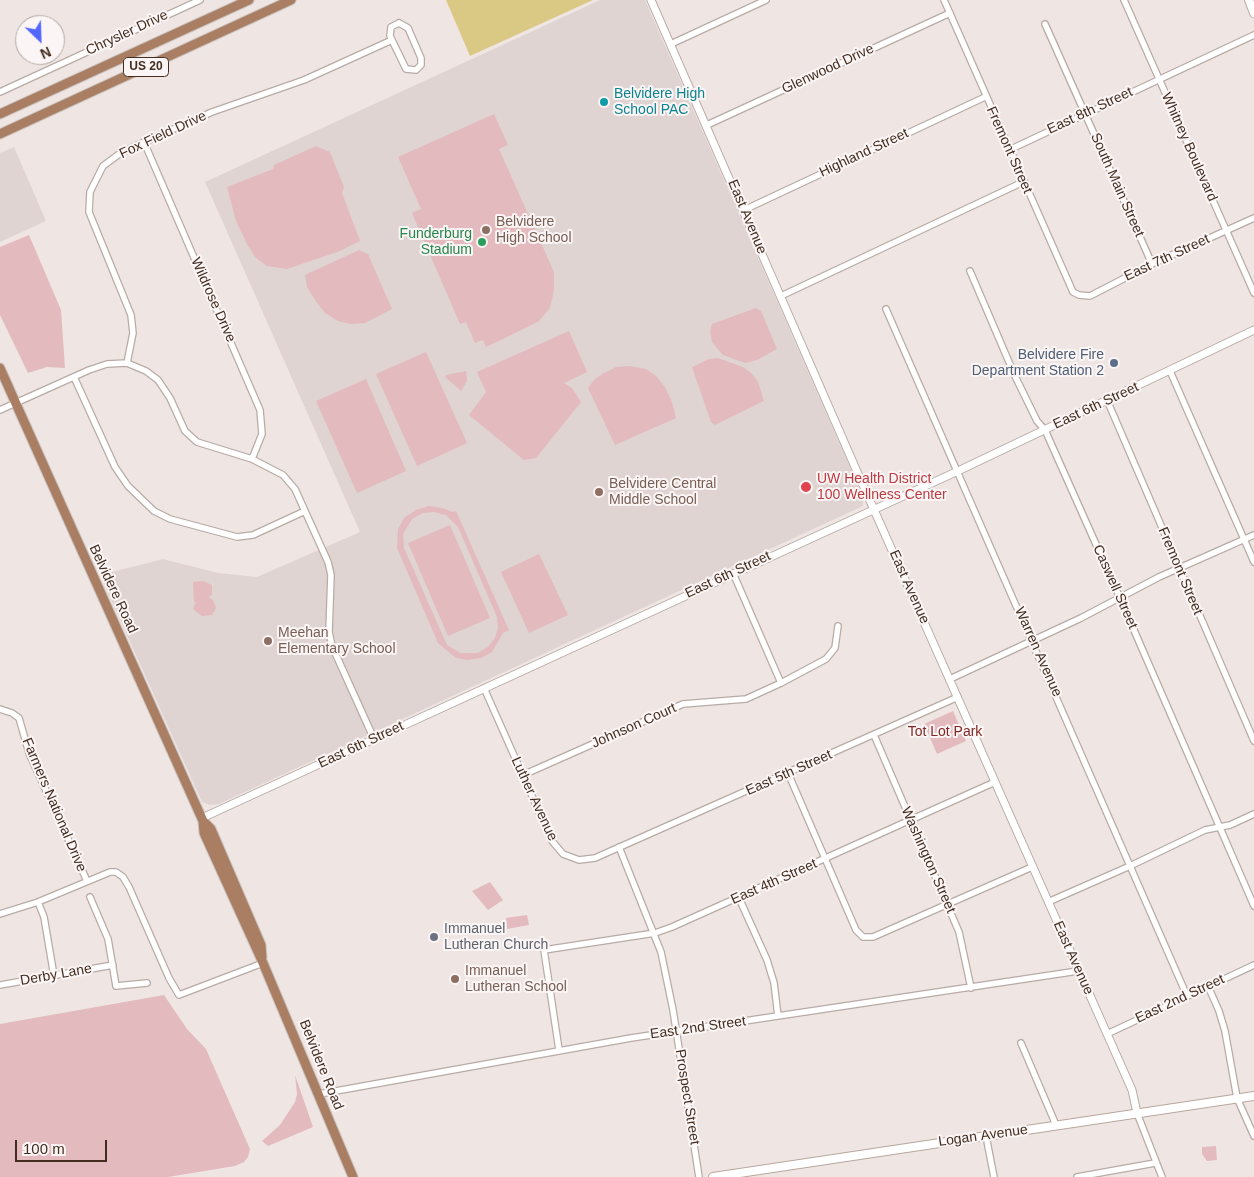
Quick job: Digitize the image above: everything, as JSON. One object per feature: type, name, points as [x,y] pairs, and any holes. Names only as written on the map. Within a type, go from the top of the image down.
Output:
[{"type":"main road","name":"US 20","points":[[0,114],[249,0]]},
{"type":"main road","name":"US 20","points":[[0,134],[292,0]]},
{"type":"main road","points":[[1248,0],[1254,13]]},
{"type":"main road","points":[[0,120],[38,97]]},
{"type":"main road","name":"Belvidere Road","points":[[0,368],[202,820],[204,833],[263,963],[351,1174]]},
{"type":"main road","name":"Logan Avenue","points":[[713,1177],[760,1173],[1056,1125],[1254,1096]]},
{"type":"street","name":"Chrysler Drive","points":[[0,92],[200,0]]},
{"type":"street","name":"East Avenue","points":[[651,0],[873,508],[1132,1090],[1137,1113],[1162,1177]]},
{"type":"street","points":[[671,44],[766,0]]},
{"type":"street","name":"Fremont Street","points":[[944,0],[1069,286],[1079,295]]},
{"type":"street","name":"Whitney Boulevard","points":[[1124,0],[1254,293]]},
{"type":"street","name":"Glenwood Drive","points":[[707,125],[950,13]]},
{"type":"street","points":[[400,23],[407,26],[421,58],[420,68],[413,71],[406,69],[392,40],[390,31],[393,25],[400,23]]},
{"type":"street","name":"South Main Street","points":[[1044,24],[1152,264]]},
{"type":"street","name":"East 8th Street","points":[[1009,150],[1254,35]]},
{"type":"street","name":"Fox Field Drive","points":[[127,363],[133,333],[131,314],[91,218],[89,198],[95,179],[103,166],[116,156],[144,142],[224,107],[325,71],[392,40]]},
{"type":"street","name":"Highland Street","points":[[744,210],[986,98]]},
{"type":"street","name":"Wildrose Drive","points":[[144,142],[260,410],[262,434],[252,459]]},
{"type":"street","points":[[781,296],[1023,182]]},
{"type":"street","name":"East 7th Street","points":[[1079,295],[1090,296],[1152,264],[1254,218]]},
{"type":"street","name":"Caswell Street","points":[[970,271],[1015,376],[1037,421],[1044,430],[1120,598],[1254,906]]},
{"type":"street","name":"Warren Avenue","points":[[886,309],[1188,996]]},
{"type":"street","name":"East 6th Street","points":[[202,820],[873,508],[958,471],[1254,330]]},
{"type":"street","points":[[0,410],[74,376],[108,364],[127,363],[146,371],[158,380],[170,398],[183,427],[193,439],[204,445],[252,459],[275,469],[288,479],[305,511],[332,575],[329,632],[332,646],[374,739]]},
{"type":"street","points":[[1170,371],[1254,562]]},
{"type":"street","points":[[74,376],[115,467],[128,486],[154,511],[170,519],[237,537],[253,535],[305,511]]},
{"type":"street","name":"Fremont Street","points":[[1108,400],[1178,568],[1254,741]]},
{"type":"street","points":[[950,679],[1032,641],[1178,568],[1254,535]]},
{"type":"street","points":[[733,573],[781,683]]},
{"type":"street","name":"Johnson Court","points":[[522,775],[683,704],[746,699],[781,683],[826,659],[835,648],[838,626]]},
{"type":"street","name":"Luther Avenue","points":[[484,688],[552,841],[563,854],[574,859],[590,859],[619,847]]},
{"type":"street","name":"East 5th Street","points":[[619,847],[958,697]]},
{"type":"street","name":"Farmers National Drive","points":[[1,709],[19,718],[29,753],[87,881]]},
{"type":"street","name":"Washington Street","points":[[874,735],[959,932],[971,988]]},
{"type":"street","points":[[788,773],[856,930],[863,938],[873,937],[1032,867]]},
{"type":"street","name":"East 4th Street","points":[[559,1050],[544,950],[655,933],[739,898],[995,782]]},
{"type":"street","points":[[1048,902],[1205,830],[1220,827],[1254,814]]},
{"type":"street","name":"Prospect Street","points":[[619,847],[661,952],[676,1030],[699,1177]]},
{"type":"street","points":[[0,914],[38,902],[110,872],[123,876],[168,978],[179,995],[263,963]]},
{"type":"street","points":[[90,897],[108,939],[116,986],[147,983]]},
{"type":"street","points":[[739,898],[767,960],[774,983],[778,1016]]},
{"type":"street","points":[[38,902],[44,917],[54,976]]},
{"type":"street","name":"Derby Lane","points":[[0,985],[113,965]]},
{"type":"street","name":"East 2nd Street","points":[[1107,1034],[1254,965]]},
{"type":"street","name":"East 2nd Street","points":[[319,1094],[676,1030],[971,988],[1078,970]]},
{"type":"street","points":[[1208,986],[1225,1031],[1237,1098],[1254,1136]]},
{"type":"street","points":[[1021,1043],[1056,1125]]},
{"type":"street","points":[[986,1136],[994,1177]]},
{"type":"street","points":[[1076,1177],[1155,1163]]},
{"type":"shaded area","points":[[446,0],[593,0],[470,56]]},
{"type":"shaded area","points":[[600,0],[645,0],[863,497],[863,506],[219,804],[210,805],[202,802],[100,575],[163,559],[218,573],[257,577],[360,532],[205,182]]},
{"type":"shaded area","points":[[14,147],[46,221],[0,242],[0,153]]},
{"type":"green space","name":"Funderburg Stadium","points":[[494,114],[508,145],[499,149],[554,272],[554,290],[550,308],[538,322],[486,347],[483,340],[475,343],[466,322],[460,324],[412,213],[421,209],[398,157]]},
{"type":"green space","points":[[316,146],[330,152],[344,187],[342,193],[360,241],[340,251],[287,269],[267,266],[255,257],[247,244],[236,221],[227,187],[273,169],[274,165]]},
{"type":"green space","points":[[29,235],[61,310],[65,368],[47,367],[28,373],[0,315],[0,247]]},
{"type":"green space","points":[[359,250],[368,254],[392,309],[365,323],[351,324],[338,321],[325,313],[307,287],[305,275]]},
{"type":"green space","points":[[756,308],[761,311],[777,349],[757,360],[745,363],[723,355],[712,342],[710,331],[712,324]]},
{"type":"green space","points":[[569,331],[587,372],[564,383],[572,388],[581,402],[536,458],[524,460],[469,415],[486,392],[477,372]]},
{"type":"green space","points":[[426,352],[467,443],[417,466],[376,374]]},
{"type":"green space","points":[[718,358],[743,367],[751,373],[758,382],[764,401],[715,425],[711,422],[692,367],[709,359]]},
{"type":"green space","points":[[630,366],[646,369],[656,376],[665,387],[672,402],[676,418],[615,445],[588,388],[594,380],[604,373],[616,367]]},
{"type":"green space","points":[[466,371],[467,381],[461,391],[445,377],[446,375]]},
{"type":"green space","points":[[366,379],[406,471],[357,493],[316,401]]},
{"type":"green space","points":[[429,506],[452,512],[456,511],[509,630],[503,633],[492,652],[481,658],[467,660],[456,658],[438,643],[397,548],[398,529],[404,518],[416,510]],"holes":[[[434,512],[446,515],[458,527],[497,617],[498,628],[495,638],[488,647],[478,653],[460,653],[447,645],[404,548],[403,534],[412,519],[423,513]]]},
{"type":"green space","points":[[450,525],[490,618],[448,636],[408,543]]},
{"type":"green space","points":[[539,554],[568,615],[529,633],[501,572]]},
{"type":"green space","points":[[203,581],[212,585],[212,595],[208,597],[213,600],[216,608],[212,615],[202,616],[193,609],[196,602],[194,602],[193,582]]},
{"type":"green space","name":"Tot Lot Park","points":[[953,711],[966,741],[937,754],[924,724]]},
{"type":"green space","points":[[490,882],[503,900],[488,910],[472,891]]},
{"type":"green space","points":[[527,915],[529,925],[507,929],[506,918]]},
{"type":"green space","points":[[164,995],[187,1029],[206,1049],[250,1149],[248,1157],[244,1162],[235,1166],[168,1177],[0,1177],[0,1024]]},
{"type":"green space","points":[[295,1075],[313,1127],[268,1146],[262,1141],[280,1125],[295,1102],[297,1094]]},
{"type":"green space","points":[[1216,1146],[1217,1160],[1207,1161],[1202,1154],[1202,1147]]},
{"type":"place","name":"Belvidere High School PAC","points":[[604,102]]},
{"type":"place","name":"Belvidere High School","points":[[486,230]]},
{"type":"place","name":"Funderburg Stadium","points":[[482,242]]},
{"type":"place","name":"Belvidere Fire Department Station 2","points":[[1114,363]]},
{"type":"place","name":"UW Health District 100 Wellness Center","points":[[806,487]]},
{"type":"place","name":"Belvidere Central Middle School","points":[[599,492]]},
{"type":"place","name":"Meehan Elementary School","points":[[268,641]]},
{"type":"place","name":"Immanuel Lutheran Church","points":[[434,937]]},
{"type":"place","name":"Immanuel Lutheran School","points":[[455,979]]}]
